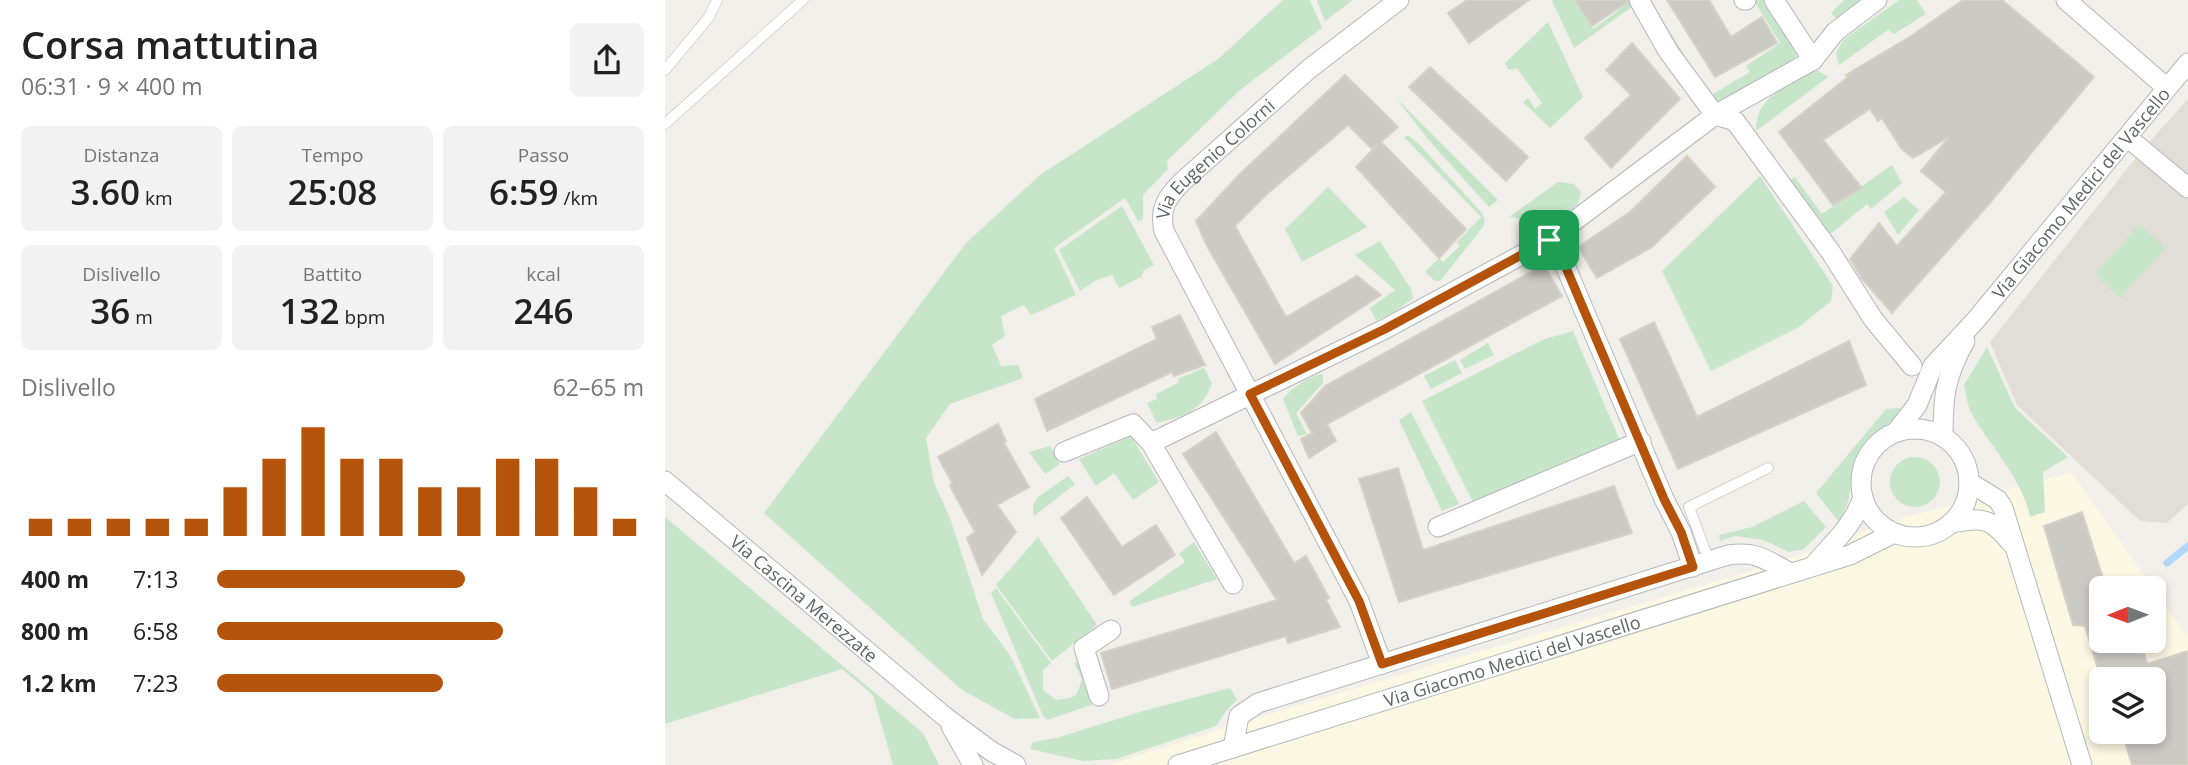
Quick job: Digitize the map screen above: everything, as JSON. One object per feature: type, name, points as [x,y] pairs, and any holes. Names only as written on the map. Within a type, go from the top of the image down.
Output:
[{"type":"street","name":"Via Eugenio Colorni","points":[[1382,664],[1359,601],[1164,231],[1162,221],[1165,201],[1182,181],[1309,69],[1399,0]]},
{"type":"street","points":[[1639,0],[1668,51],[1715,115],[1735,121],[1830,250],[1873,319],[1912,366]]},
{"type":"street","points":[[1774,0],[1813,60]]},
{"type":"street","points":[[1151,443],[1385,329],[1549,240],[1715,115],[1813,60],[1835,32],[1877,0]]},
{"type":"street","points":[[2066,0],[2167,88]]},
{"type":"street","name":"Via Giacomo Medici del Vascello","points":[[1896,432],[1917,405],[1933,366],[1975,321],[2188,63]]},
{"type":"street","points":[[2127,137],[2188,188]]},
{"type":"street","points":[[1549,240],[1564,263],[1664,499],[1701,564]]},
{"type":"street","name":"Via Giacomo Medici del Vascello","points":[[1943,437],[1946,381],[1975,321]]},
{"type":"street","points":[[1064,452],[1133,424],[1151,443],[1233,584]]},
{"type":"street","points":[[1811,568],[1846,530],[1858,512],[1863,497],[1863,469],[1868,456],[1882,440],[1896,432],[1919,429],[1943,437],[1956,447],[1962,456],[1969,482],[1964,504],[1951,523],[1937,532],[1917,537],[1894,533],[1875,519],[1863,497]]},
{"type":"street","points":[[1438,527],[1641,441]]},
{"type":"street","name":"Via Cascina Merezzate","points":[[665,481],[944,716],[991,751],[1016,765]]},
{"type":"street","points":[[1969,482],[1998,500],[2003,508],[2082,765]]},
{"type":"street","points":[[1951,523],[1983,521],[1997,525],[2014,546]]},
{"type":"street","name":"Via Giacomo Medici del Vascello","points":[[1178,765],[1811,568],[1850,555],[1894,533]]},
{"type":"street","name":"Via Giacomo Medici del Vascello","points":[[1233,748],[1239,716],[1250,707],[1728,555],[1762,556],[1791,573]]},
{"type":"street","points":[[1099,696],[1084,648],[1111,630]]},
{"type":"street","points":[[944,716],[973,765]]},
{"type":"lane","points":[[665,70],[709,17],[717,0]]},
{"type":"lane","points":[[665,124],[803,0]]},
{"type":"lane","points":[[1701,564],[1689,507],[1768,468]]},
{"type":"shaded area","points":[[2188,99],[2188,504],[2167,523],[2140,521],[2017,405],[1990,342],[2142,150]]},
{"type":"shaded area","points":[[2071,472],[2145,576],[2089,576],[2089,653],[2167,653],[2167,608],[2188,637],[2188,765],[1109,765],[1230,726],[1774,564],[1893,521]]},
{"type":"green space","points":[[1283,0],[1310,0],[1322,28],[1240,90],[1167,161],[1168,169],[1143,195],[1143,219],[1138,221],[1125,198],[1054,248],[1076,295],[1031,315],[1024,305],[1001,316],[1005,336],[992,345],[1001,366],[1018,365],[1023,378],[950,404],[926,438],[934,483],[950,518],[983,619],[1010,655],[1040,718],[1015,719],[962,690],[764,513],[966,243],[1040,175],[1218,59]]},
{"type":"green space","points":[[1317,0],[1353,0],[1325,21]]},
{"type":"green space","points":[[1575,0],[1593,29],[1620,9],[1615,0],[1633,0],[1632,7],[1574,48],[1552,1]]},
{"type":"green space","points":[[1645,0],[1650,0],[1710,96],[1750,72],[1746,66],[1780,43],[1756,0],[1766,0],[1799,48],[1794,60],[1722,102],[1716,102],[1709,99]]},
{"type":"green space","points":[[1844,0],[1860,0],[1837,19],[1831,13]]},
{"type":"green space","points":[[1899,0],[1917,0],[1926,14],[1894,34],[1888,30],[1839,65],[1836,53],[1843,40]]},
{"type":"green space","points":[[1548,22],[1583,97],[1550,128],[1523,102],[1528,98],[1535,109],[1542,103],[1517,68],[1509,70],[1505,63]]},
{"type":"green space","points":[[1811,70],[1819,71],[1828,77],[1756,131],[1757,119],[1767,101]]},
{"type":"green space","points":[[1395,97],[1498,200],[1489,207],[1432,144]]},
{"type":"green space","points":[[1409,136],[1482,213],[1485,221],[1440,281],[1435,281],[1425,272],[1439,258],[1443,262],[1460,246],[1457,242],[1481,217],[1404,137]]},
{"type":"green space","points":[[1892,165],[1902,183],[1871,209],[1867,204],[1827,237],[1787,182],[1795,177],[1822,214]]},
{"type":"green space","points":[[1760,176],[1833,286],[1831,301],[1799,327],[1711,371],[1662,271]]},
{"type":"green space","points":[[1558,182],[1574,184],[1581,192],[1578,204],[1545,229],[1537,221],[1509,217]]},
{"type":"green space","points":[[1328,187],[1367,227],[1302,262],[1285,229]]},
{"type":"green space","points":[[1904,197],[1919,210],[1898,235],[1884,212]]},
{"type":"green space","points":[[1122,206],[1154,265],[1144,270],[1141,277],[1119,288],[1112,275],[1095,281],[1080,291],[1059,250]]},
{"type":"green space","points":[[2139,224],[2165,248],[2121,298],[2095,275]]},
{"type":"green space","points":[[1380,241],[1411,289],[1413,298],[1376,321],[1370,308],[1395,290],[1355,255]]},
{"type":"green space","points":[[1573,331],[1620,441],[1473,502],[1422,401],[1542,340]]},
{"type":"green space","points":[[1488,343],[1494,355],[1465,369],[1460,360]]},
{"type":"green space","points":[[1987,347],[2015,408],[2068,457],[2043,472],[2045,512],[2030,517],[2020,489],[1971,412],[1968,402],[1964,385]]},
{"type":"green space","points":[[1455,360],[1462,373],[1431,389],[1424,376]]},
{"type":"green space","points":[[1204,368],[1212,383],[1203,401],[1183,415],[1157,423],[1147,403],[1157,399],[1156,394],[1178,383],[1179,378]]},
{"type":"green space","points":[[1323,374],[1323,383],[1296,413],[1307,434],[1298,436],[1283,399],[1301,383]]},
{"type":"green space","points":[[1886,409],[1905,410],[1863,444],[1855,460],[1848,502],[1839,522],[1816,493]]},
{"type":"green space","points":[[1411,412],[1459,504],[1442,511],[1399,420]]},
{"type":"green space","points":[[1131,436],[1159,482],[1133,500],[1114,473],[1096,486],[1079,459]]},
{"type":"green space","points":[[1050,446],[1060,464],[1045,474],[1029,452]]},
{"type":"green space","points":[[1915,457],[1933,464],[1940,482],[1933,500],[1915,507],[1897,500],[1890,482],[1897,464]]},
{"type":"green space","points":[[1068,476],[1075,484],[1034,516],[1033,506],[1038,497]]},
{"type":"green space","points":[[1804,501],[1826,527],[1804,549],[1789,552],[1763,540],[1735,536],[1720,541],[1719,535],[1752,527]]},
{"type":"green space","points":[[665,517],[923,733],[939,765],[893,765],[873,695],[842,669],[665,724]]},
{"type":"green space","points":[[1038,537],[1097,625],[1052,661],[996,585]]},
{"type":"green space","points":[[1194,542],[1217,579],[1132,607],[1130,601],[1185,562],[1179,554]]},
{"type":"green space","points":[[996,588],[1051,663],[1043,670],[1043,690],[1056,700],[1071,698],[1077,694],[1082,679],[1074,663],[1080,661],[1091,705],[1047,720],[1043,716],[991,593]]},
{"type":"green space","points":[[1230,688],[1237,700],[1216,726],[1116,759],[1083,761],[1030,749],[1033,742],[1056,738]]},
{"type":"building","points":[[1467,0],[1529,0],[1469,43],[1448,13]]},
{"type":"building","points":[[1575,0],[1627,0],[1627,2],[1592,26]]},
{"type":"building","points":[[1667,0],[1709,0],[1731,37],[1762,17],[1777,43],[1715,77]]},
{"type":"building","points":[[1963,0],[2002,0],[2094,77],[1989,204],[1892,313],[1862,279],[1850,259],[1879,223],[1897,246],[1946,192],[1921,171],[1949,137],[1913,158],[1901,148],[1882,118],[1878,121],[1870,109],[1823,140],[1862,188],[1833,205],[1779,132],[1848,77],[1846,75],[1911,36]]},
{"type":"building","points":[[1632,43],[1680,99],[1611,168],[1585,138],[1631,95],[1606,70]]},
{"type":"building","points":[[1430,67],[1528,157],[1506,181],[1409,87]]},
{"type":"building","points":[[1345,75],[1398,127],[1381,142],[1466,229],[1439,258],[1356,167],[1378,144],[1372,149],[1348,125],[1267,194],[1235,226],[1286,317],[1357,276],[1381,295],[1275,364],[1207,246],[1196,221],[1240,174]]},
{"type":"building","points":[[1687,156],[1715,187],[1652,247],[1597,278],[1578,247],[1630,212]]},
{"type":"building","points":[[1544,265],[1562,296],[1327,424],[1336,441],[1309,458],[1301,439],[1312,433],[1301,413],[1325,386]]},
{"type":"building","points":[[1180,315],[1205,365],[1174,376],[1172,372],[1047,431],[1035,399],[1157,339],[1152,327]]},
{"type":"building","points":[[1654,322],[1697,417],[1849,341],[1866,385],[1678,469],[1620,339]]},
{"type":"building","points":[[998,424],[1006,441],[1004,443],[1029,487],[997,505],[1016,532],[982,575],[967,538],[975,532],[938,457]]},
{"type":"building","points":[[1216,432],[1294,563],[1306,556],[1329,598],[1326,600],[1340,627],[1288,643],[1286,636],[1112,689],[1101,653],[1277,600],[1183,454]]},
{"type":"building","points":[[1398,468],[1423,550],[1614,486],[1632,533],[1399,602],[1359,479]]},
{"type":"building","points":[[1087,497],[1122,547],[1156,525],[1175,555],[1114,595],[1061,518]]},
{"type":"building","points":[[2082,512],[2102,576],[2089,576],[2089,639],[2085,626],[2073,625],[2044,526]]},
{"type":"building","points":[[2188,651],[2188,765],[2132,765],[2126,744],[2166,744],[2166,667],[2097,667],[2093,653],[2144,653],[2147,664]]},
{"type":"waterway","points":[[2167,563],[2188,546]]},
{"type":"route","points":[[1549,240],[1564,263],[1664,499],[1681,532],[1693,567],[1382,664],[1359,601],[1250,394],[1385,329],[1549,240]]}]
